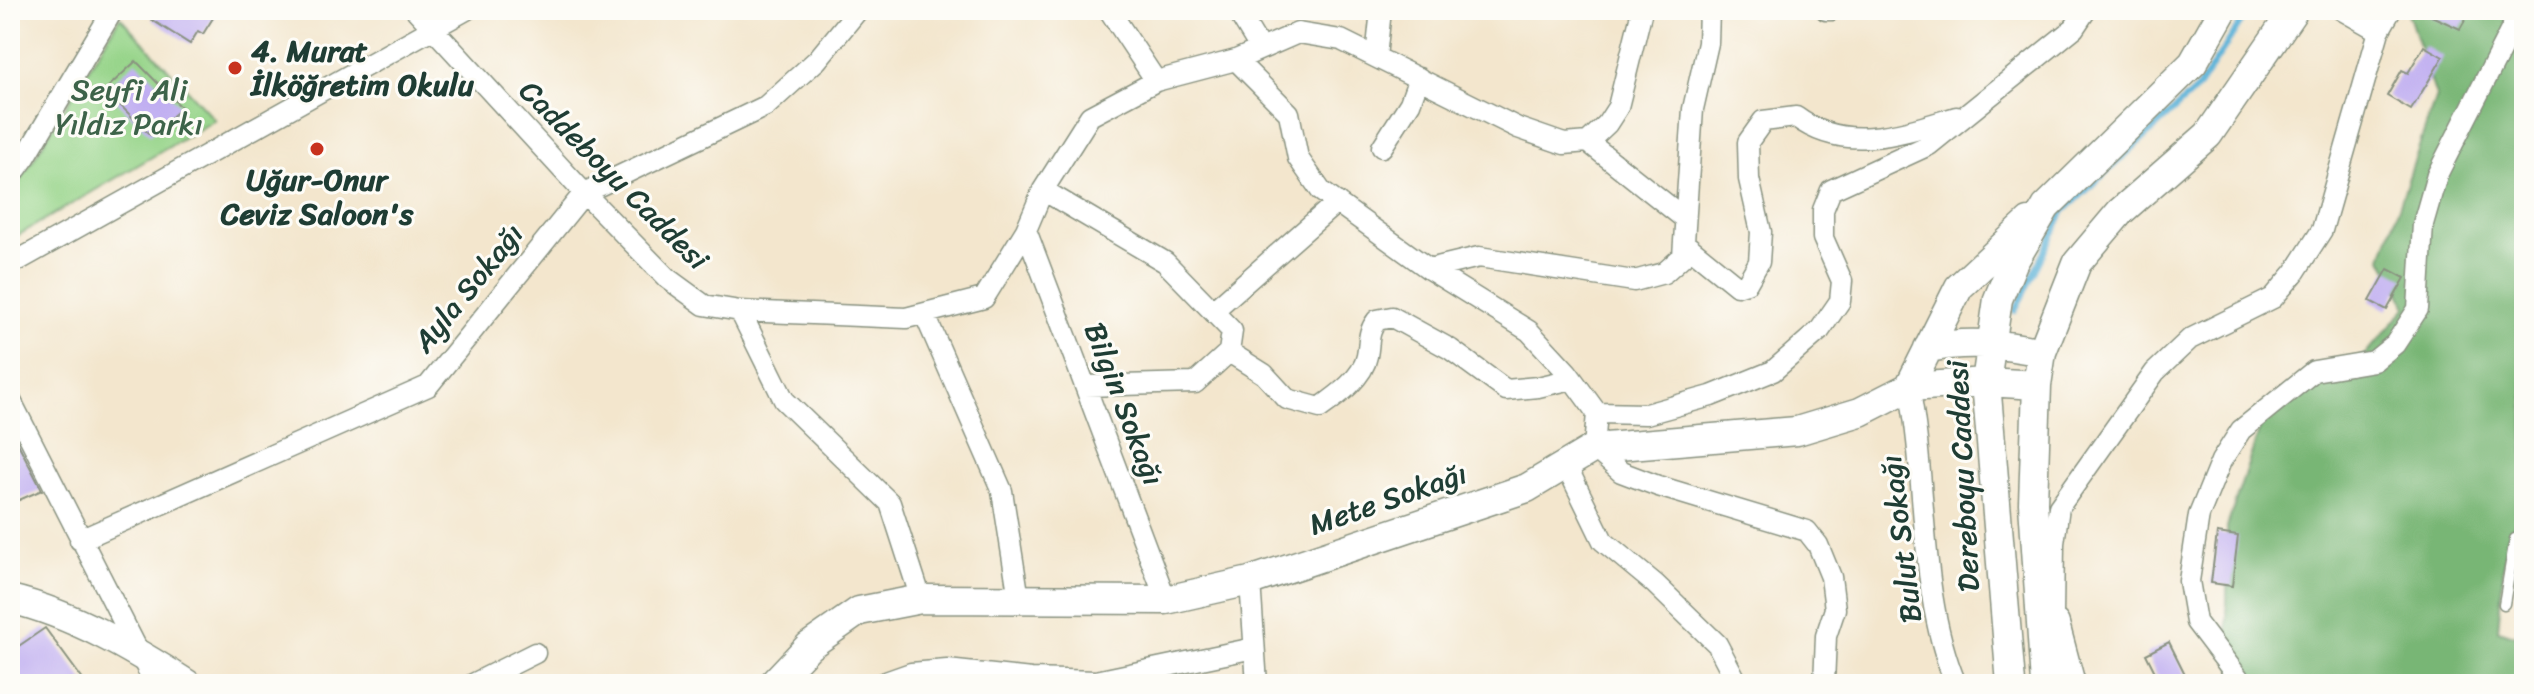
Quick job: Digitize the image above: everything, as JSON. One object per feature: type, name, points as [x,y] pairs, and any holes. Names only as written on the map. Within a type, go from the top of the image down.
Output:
[{"type":"main road","name":"Dereboyu Caddesi","points":[[2014,680],[1986,382],[1998,299],[2013,263],[2046,207],[2193,63],[2223,10]]},
{"type":"main road","points":[[2045,684],[2034,525],[2037,385],[2042,352],[2077,263],[2120,212],[2208,135],[2294,10]]},
{"type":"main road","points":[[1909,387],[1959,287],[2046,207]]},
{"type":"main road","points":[[1928,348],[1963,341],[1991,342],[2042,352]]},
{"type":"main road","name":"Mete Sokağı","points":[[773,684],[809,646],[859,611],[921,599],[1166,600],[1250,581],[1527,488],[1594,448],[1797,431],[1860,412],[1909,387],[1986,382],[2037,385]]},
{"type":"main road","points":[[2034,525],[2071,684]]},
{"type":"main road","points":[[10,599],[40,606],[140,653],[187,684]]},
{"type":"street","points":[[10,178],[113,10]]},
{"type":"street","name":"Caddeboyu Caddesi","points":[[416,10],[584,193],[667,278],[704,305],[740,311],[906,318],[984,298],[1026,230],[1043,190],[1090,116],[1156,81],[1236,60],[1298,33],[1341,40],[1518,128],[1564,144],[1588,142]]},
{"type":"street","points":[[10,265],[466,10]]},
{"type":"street","name":"Ayla Sokağı","points":[[80,540],[428,386],[584,193],[766,106],[817,60],[858,10]]},
{"type":"street","points":[[1109,10],[1156,81]]},
{"type":"street","points":[[1237,10],[1260,48]]},
{"type":"street","points":[[1376,57],[1381,10]]},
{"type":"street","points":[[1642,10],[1618,107],[1607,124],[1588,142],[1685,219]]},
{"type":"street","points":[[1429,269],[1479,257],[1634,281],[1664,273],[1683,256],[1693,109],[1708,43],[1709,10]]},
{"type":"street","points":[[1597,413],[1646,414],[1711,396],[1773,371],[1820,330],[1840,301],[1842,281],[1823,238],[1823,210],[1831,190],[1929,145],[2074,28],[2086,10]]},
{"type":"street","points":[[2342,10],[2379,31]]},
{"type":"street","points":[[2053,615],[2054,543],[2059,507],[2155,372],[2190,339],[2273,298],[2295,272],[2322,230],[2379,31],[2391,10]]},
{"type":"street","points":[[2243,684],[2196,622],[2189,581],[2199,515],[2221,461],[2241,430],[2314,371],[2374,361],[2395,344],[2418,309],[2423,224],[2437,175],[2521,10]]},
{"type":"street","points":[[1236,60],[1289,113],[1298,158],[1321,191],[1429,269],[1529,331],[1572,379],[1597,413],[1594,448],[1621,472],[1807,531],[1818,545],[1831,577],[1835,609],[1826,636],[1824,684]]},
{"type":"street","points":[[1382,147],[1410,103],[1419,78]]},
{"type":"street","points":[[1684,243],[1737,286],[1747,283],[1759,262],[1761,232],[1749,179],[1748,142],[1763,121],[1796,117],[1812,129],[1853,140],[1907,132],[1971,113]]},
{"type":"street","points":[[1043,190],[1165,262],[1232,331],[1229,352],[1195,383],[1085,386]]},
{"type":"street","points":[[1214,310],[1337,202]]},
{"type":"street","name":"Bilgin Sokağı","points":[[1026,230],[1166,600]]},
{"type":"street","points":[[740,311],[784,400],[890,503],[921,599]]},
{"type":"street","points":[[925,315],[1002,491],[1019,599]]},
{"type":"street","points":[[1229,352],[1264,374],[1287,399],[1320,408],[1343,393],[1367,360],[1368,331],[1377,320],[1392,317],[1450,349],[1506,390],[1572,379]]},
{"type":"street","name":"Bulut Sokağı","points":[[1909,387],[1919,435],[1932,585],[1956,684]]},
{"type":"street","points":[[10,399],[155,684]]},
{"type":"street","points":[[1566,465],[1603,541],[1655,584],[1717,644],[1738,684]]},
{"type":"street","points":[[1250,581],[1257,684]]},
{"type":"street","points":[[880,684],[911,673],[947,670],[1031,679],[1096,681],[1254,648]]},
{"type":"street","points":[[473,684],[535,653]]},
{"type":"lane","points":[[2504,604],[2515,539],[2524,540]]},
{"type":"green space","points":[[2407,10],[2524,10],[2524,505],[2506,540],[2498,630],[2524,638],[2524,684],[2239,684],[2227,655],[2227,527],[2263,419],[2367,353],[2407,307],[2382,258],[2436,96]]},
{"type":"green space","name":"Seyfi Ali Yıldız Parkı","points":[[120,17],[215,120],[10,240],[10,198]]},
{"type":"building","points":[[158,10],[218,10],[203,34],[198,31],[190,44],[152,20]]},
{"type":"building","points":[[2418,10],[2471,10],[2460,29]]},
{"type":"building","points":[[2424,46],[2443,57],[2411,110],[2387,96],[2402,70],[2408,73]]},
{"type":"building","points":[[136,61],[182,108],[150,135],[105,90]]},
{"type":"building","points":[[2388,269],[2405,278],[2387,310],[2370,301]]},
{"type":"building","points":[[10,428],[42,490],[10,504]]},
{"type":"building","points":[[2217,533],[2238,536],[2232,586],[2211,583]]},
{"type":"building","points":[[45,628],[86,684],[22,684],[10,668],[10,652]]},
{"type":"building","points":[[2169,642],[2190,684],[2161,684],[2146,654]]},
{"type":"waterway","points":[[2015,311],[2064,211],[2199,87],[2249,10]]},
{"type":"place","name":"4. Murat İlköğretim Okulu","points":[[235,68]]},
{"type":"place","name":"Uğur-Onur Ceviz Saloon's","points":[[317,149]]}]
